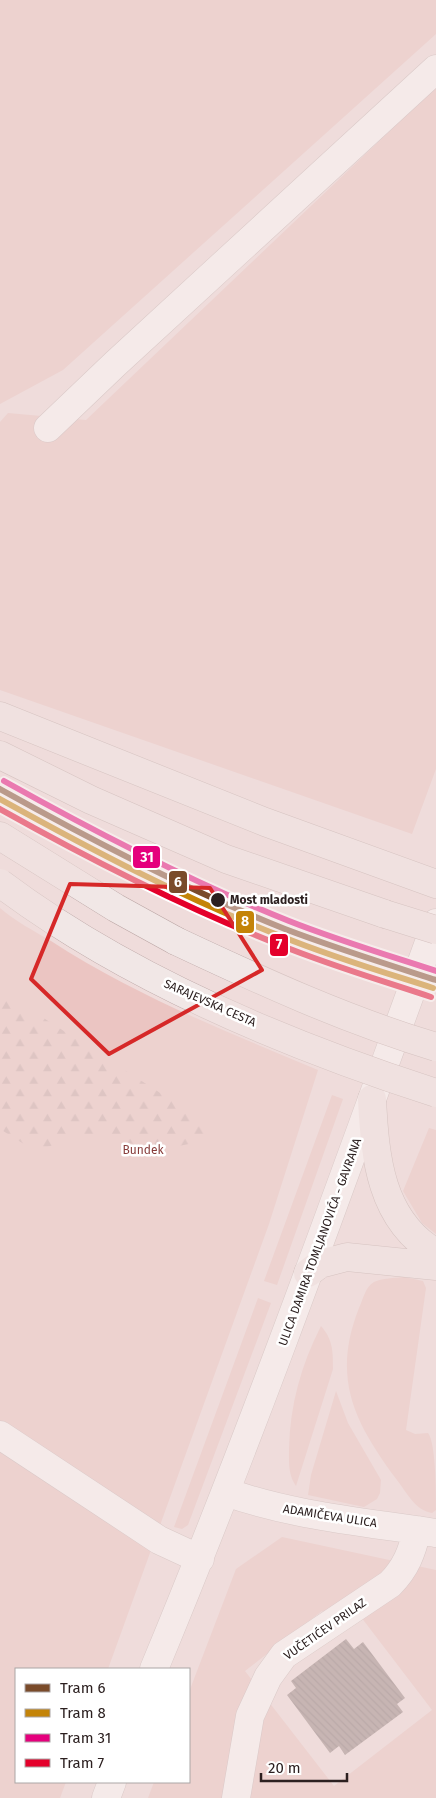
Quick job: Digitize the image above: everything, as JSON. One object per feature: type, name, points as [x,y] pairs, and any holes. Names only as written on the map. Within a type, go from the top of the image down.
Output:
[{"type":"main road","points":[[0,716],[266,822],[436,884]]},
{"type":"main road","points":[[0,755],[91,800],[226,859],[299,886],[436,930]]},
{"type":"main road","points":[[0,836],[116,908],[176,941],[258,979],[342,1014],[436,1047]]},
{"type":"main road","name":"SARAJEVSKA CESTA","points":[[0,883],[66,928],[119,960],[192,996],[324,1054],[436,1093]]},
{"type":"main road","points":[[372,1099],[374,1146],[381,1180],[389,1202],[414,1236],[436,1253]]},
{"type":"main road","points":[[308,1273],[320,1264],[347,1257],[436,1266]]},
{"type":"street","points":[[48,428],[436,69]]},
{"type":"street","name":"ULICA DAMIRA TOMLJANOVIĆA - GAVRANA","points":[[154,1668],[226,1492],[436,923]]},
{"type":"street","points":[[0,1435],[159,1540],[200,1559]]},
{"type":"street","name":"ADAMIČEVA ULICA","points":[[226,1492],[290,1510],[427,1532]]},
{"type":"street","name":"VUČETIĆEV PRILAZ","points":[[236,1798],[250,1716],[268,1677],[284,1655],[390,1584],[402,1572],[411,1554],[427,1532]]},
{"type":"street","points":[[106,1798],[112,1783]]},
{"type":"highlighted area","points":[[70,884],[210,888],[262,970],[109,1054],[31,979]]},
{"type":"green space","points":[[0,0],[436,0],[436,34],[63,370],[0,404]]},
{"type":"green space","points":[[436,87],[436,769],[412,834],[0,690],[0,422],[8,413],[86,420]]},
{"type":"green space","name":"Bundek","points":[[0,908],[18,922],[115,979],[148,996],[215,1027],[318,1070],[269,1224],[108,1668],[15,1668],[15,1783],[66,1783],[60,1798],[0,1798]]},
{"type":"green space","points":[[0,990],[221,1132],[194,1143],[158,1150],[109,1138],[81,1136],[35,1151],[0,1129]]},
{"type":"green space","points":[[332,1095],[343,1099],[277,1285],[264,1281]]},
{"type":"green space","points":[[429,1128],[436,1130],[436,1234],[422,1223],[403,1191]]},
{"type":"green space","points":[[404,1277],[423,1281],[426,1288],[406,1430],[415,1434],[428,1433],[431,1439],[436,1493],[436,1510],[432,1513],[416,1505],[369,1439],[352,1399],[348,1379],[347,1357],[351,1333],[366,1290],[374,1282]]},
{"type":"green space","points":[[258,1298],[271,1303],[188,1525],[182,1529],[174,1527]]},
{"type":"green space","points":[[321,1326],[332,1346],[333,1369],[296,1486],[290,1473],[289,1464],[294,1401],[302,1370]]},
{"type":"green space","points":[[336,1391],[348,1423],[381,1480],[380,1493],[377,1499],[364,1507],[308,1495],[311,1475]]},
{"type":"green space","points":[[282,1537],[436,1570],[436,1798],[148,1798],[154,1783],[190,1783],[190,1689],[236,1569]],"holes":[[[322,1611],[340,1633],[361,1617],[432,1710],[334,1786],[245,1671]]]},
{"type":"building","points":[[346,1639],[354,1649],[363,1642],[405,1698],[397,1704],[403,1712],[345,1755],[339,1746],[330,1753],[287,1695],[296,1688],[291,1681]]},
{"type":"tram line","name":"31","points":[[4,781],[145,856],[252,906],[325,935],[436,971]]},
{"type":"tram line","name":"6","points":[[0,789],[141,864],[248,914],[323,943],[436,980]]},
{"type":"tram line","name":"8","points":[[0,799],[69,837],[210,907],[320,951],[433,988]]},
{"type":"tram line","name":"7","points":[[0,809],[103,864],[208,915],[317,959],[431,997]]},
{"type":"place","name":"Most mladosti","points":[[218,900]]}]
